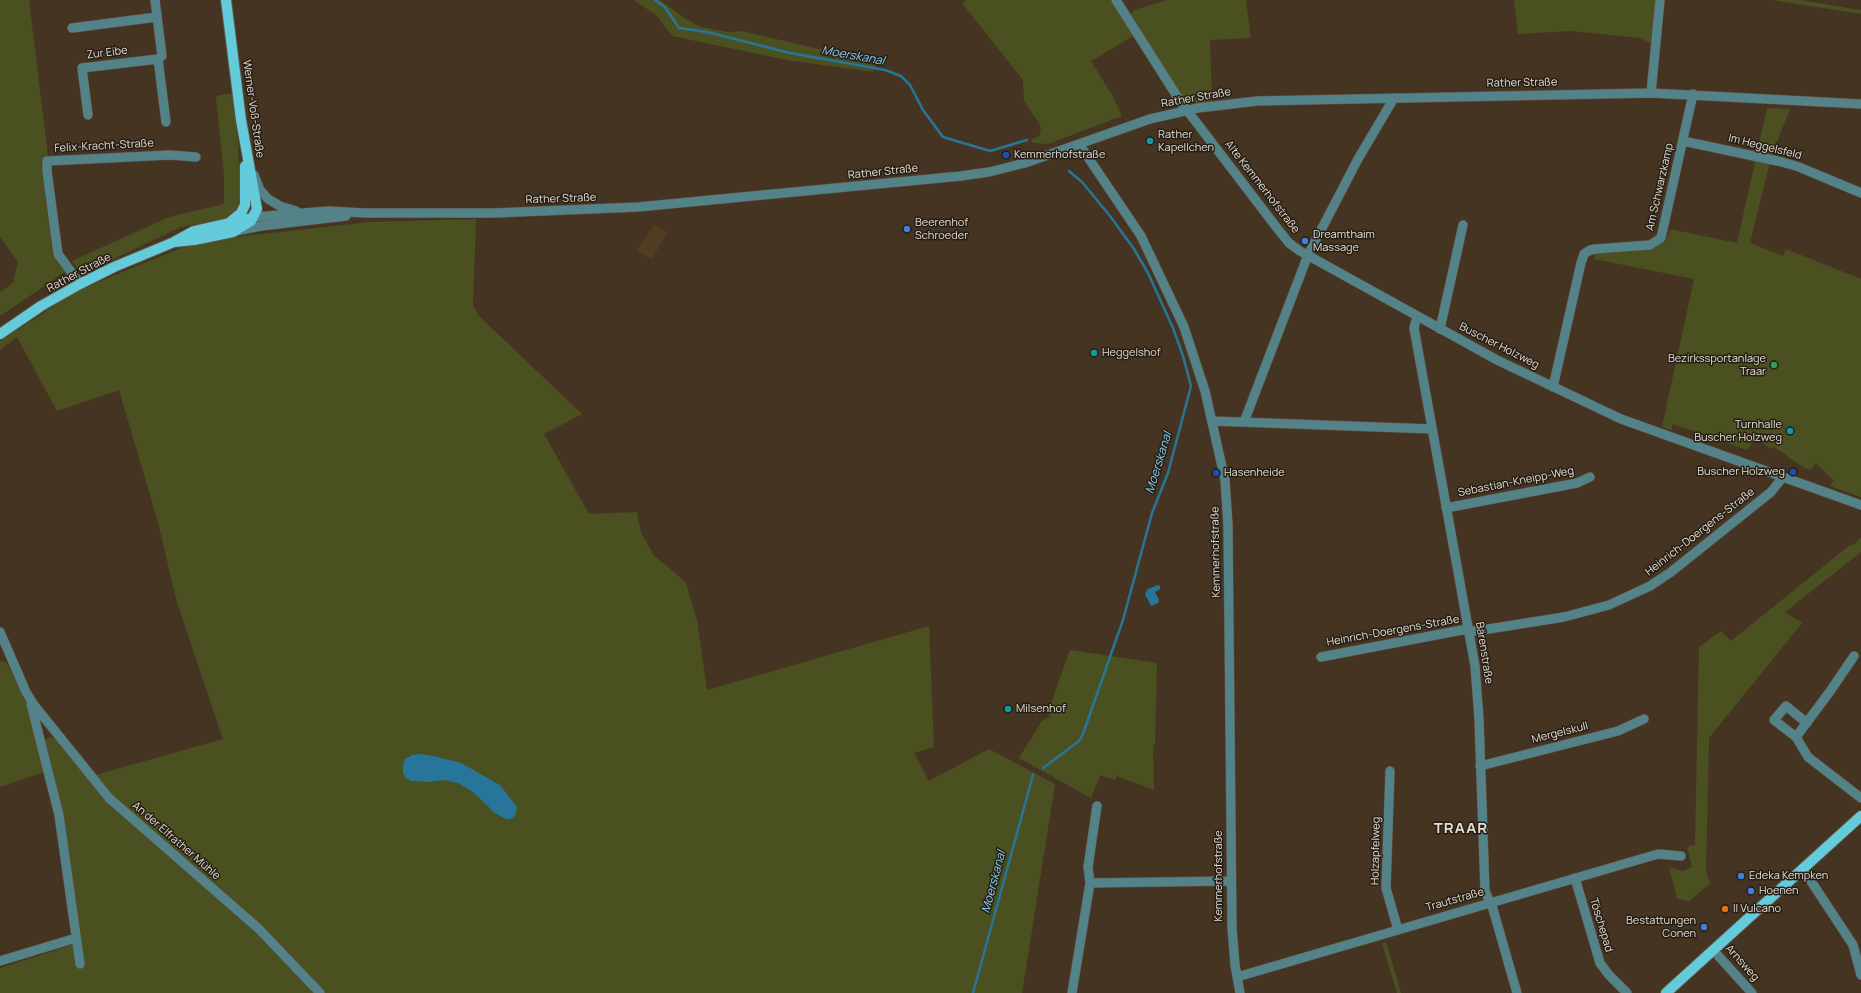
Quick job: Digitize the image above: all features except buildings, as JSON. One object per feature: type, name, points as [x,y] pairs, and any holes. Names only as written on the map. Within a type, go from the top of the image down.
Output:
[{"type":"main road","name":"Werner-Voß-Straße","points":[[226,0],[246,154],[257,203],[252,219]]},
{"type":"main road","points":[[246,154],[245,213],[252,219]]},
{"type":"main road","points":[[230,228],[245,205]]},
{"type":"main road","name":"Rather Straße","points":[[0,334],[41,306],[80,284],[148,252],[174,242],[194,231],[230,228],[252,219]]},
{"type":"main road","points":[[1666,993],[1861,816]]},
{"type":"street","points":[[155,0],[162,56],[158,59],[166,122]]},
{"type":"street","name":"Alte Kemmerhofstraße","points":[[1116,0],[1186,110],[1285,238],[1294,247],[1308,255]]},
{"type":"street","points":[[1651,93],[1660,0]]},
{"type":"street","points":[[72,28],[157,17]]},
{"type":"street","name":"Zur Eibe","points":[[88,115],[82,68],[158,59]]},
{"type":"street","name":"Rather Straße","points":[[252,219],[305,212],[328,211],[364,213],[495,213],[638,207],[867,186],[989,172],[1025,163],[1133,124],[1186,110],[1257,101],[1651,93],[1861,104]]},
{"type":"street","name":"Am Schwarzkamp","points":[[1553,387],[1584,254],[1595,249],[1644,246],[1658,241],[1664,228],[1693,94]]},
{"type":"street","points":[[1244,422],[1308,255],[1358,159],[1394,98]]},
{"type":"street","name":"Im Heggelsfeld","points":[[1683,141],[1782,162],[1799,167],[1861,193]]},
{"type":"street","name":"Kemmerhofstraße","points":[[1079,144],[1141,236],[1184,327],[1206,391],[1225,480],[1228,505],[1232,927],[1240,993]]},
{"type":"street","name":"Rather Straße","points":[[246,154],[256,182],[264,195],[280,206],[305,212]]},
{"type":"street","name":"Felix-Kracht-Straße","points":[[80,284],[58,254],[47,161],[170,155],[196,157]]},
{"type":"street","name":"Rather Straße","points":[[230,228],[324,220],[364,213]]},
{"type":"street","points":[[252,219],[261,226]]},
{"type":"street","points":[[1440,329],[1463,226]]},
{"type":"street","name":"Buscher Holzweg","points":[[1308,255],[1491,357],[1633,424],[1861,505]]},
{"type":"street","name":"Bärenstraße","points":[[1417,317],[1414,328],[1469,631],[1477,687],[1485,891],[1489,903],[1493,909],[1517,993]]},
{"type":"street","points":[[1212,421],[1432,429]]},
{"type":"street","name":"Heinrich-Doergens-Straße","points":[[1321,656],[1462,630],[1476,631],[1564,617],[1602,608],[1631,596],[1671,572],[1771,492],[1783,477]]},
{"type":"street","name":"Sebastian-Kneipp-Weg","points":[[1446,508],[1577,484],[1590,478]]},
{"type":"street","name":"An der Elfrather Mühle","points":[[0,632],[29,697],[59,815],[80,964]]},
{"type":"street","points":[[1796,737],[1854,656]]},
{"type":"street","name":"An der Elfrather Mühle","points":[[29,697],[85,769],[117,806],[259,929],[320,993]]},
{"type":"street","points":[[1807,723],[1786,706],[1774,720],[1796,737],[1808,757],[1861,798]]},
{"type":"street","name":"Mergelskull","points":[[1480,766],[1618,731],[1644,719]]},
{"type":"street","name":"Holzapfelweg","points":[[1390,772],[1386,888],[1398,930]]},
{"type":"street","points":[[1072,993],[1090,883],[1088,867],[1097,806]]},
{"type":"street","name":"Trautstraße","points":[[1237,977],[1658,854],[1681,856]]},
{"type":"street","points":[[1803,869],[1853,945],[1861,975]]},
{"type":"street","name":"Töschepad","points":[[1575,878],[1600,963],[1609,975],[1627,993]]},
{"type":"street","points":[[1090,883],[1231,881]]},
{"type":"street","points":[[0,961],[76,938]]},
{"type":"street","name":"Arnsweg","points":[[1713,950],[1752,993]]},
{"type":"shaded area","points":[[654,225],[667,233],[652,259],[637,251]]},
{"type":"green space","points":[[0,0],[29,0],[48,156],[41,164],[53,255],[65,272],[0,316],[0,292],[13,283],[18,262],[0,237]]},
{"type":"green space","points":[[634,0],[660,0],[684,18],[701,27],[728,32],[742,31],[878,63],[873,72],[787,60],[672,36],[657,16]]},
{"type":"green space","points":[[966,0],[1112,0],[1135,35],[1091,61],[1112,95],[1122,116],[1048,144],[1034,143],[1031,140],[1039,136],[1041,130],[1039,123],[1024,101],[1023,80],[962,3]]},
{"type":"green space","points":[[1167,0],[1246,0],[1251,38],[1210,40],[1212,102],[1193,104],[1182,99],[1130,15],[1134,10]]},
{"type":"green space","points":[[1514,0],[1657,0],[1652,44],[1640,38],[1572,31],[1518,34]]},
{"type":"green space","points":[[1772,0],[1799,0],[1861,10],[1861,14]]},
{"type":"green space","points":[[233,93],[238,141],[240,190],[238,206],[233,215],[223,219],[181,227],[82,274],[72,261],[169,217],[224,204],[224,176],[216,96]]},
{"type":"green space","name":"Bezirkssportanlage Traar","points":[[1767,108],[1790,109],[1772,154],[1750,243],[1783,256],[1786,249],[1861,279],[1861,497],[1830,486],[1834,481],[1816,463],[1811,469],[1806,469],[1774,447],[1771,449],[1756,438],[1747,450],[1673,424],[1671,430],[1662,427],[1694,279],[1594,259],[1594,252],[1654,249],[1663,241],[1666,242],[1670,229],[1737,243]]},
{"type":"green space","points":[[476,219],[473,306],[480,317],[582,414],[544,434],[589,514],[637,512],[641,533],[655,557],[686,583],[697,620],[707,690],[929,626],[934,747],[914,753],[929,781],[989,749],[1055,784],[1022,993],[0,993],[0,968],[81,942],[44,746],[45,740],[49,737],[56,738],[95,776],[223,739],[176,599],[158,522],[119,390],[57,411],[17,337],[0,350],[0,341],[79,290],[188,245],[227,238],[369,222]]},
{"type":"green space","points":[[1861,538],[1861,552],[1785,612],[1802,623],[1709,738],[1706,871],[1710,883],[1690,901],[1677,899],[1669,867],[1683,871],[1692,867],[1687,846],[1695,845],[1699,647],[1721,631],[1731,641],[1850,545],[1853,545]]},
{"type":"green space","points":[[1070,650],[1157,663],[1155,745],[1153,745],[1154,790],[1117,775],[1115,780],[1100,775],[1091,798],[1019,758],[1042,721],[1050,717],[1048,712]]},
{"type":"green space","points":[[0,661],[7,663],[25,697],[44,772],[0,787]]},
{"type":"green space","points":[[1386,942],[1401,993],[1397,993],[1382,943]]},
{"type":"water","points":[[1158,585],[1160,586],[1160,589],[1155,592],[1159,600],[1158,603],[1151,606],[1145,594],[1148,589]]},
{"type":"water","points":[[420,754],[461,763],[500,785],[517,807],[515,816],[511,819],[506,819],[495,813],[473,792],[458,783],[444,780],[428,782],[411,781],[406,778],[403,773],[405,759],[412,755]]},
{"type":"waterway","name":"Moerskanal","points":[[655,0],[665,7],[679,28],[707,32],[790,53],[885,70],[901,76],[910,85],[923,110],[943,137],[990,151],[1027,140]]},
{"type":"waterway","name":"Moerskanal","points":[[1043,768],[1079,741],[1083,734],[1123,620],[1152,513],[1168,473],[1191,386],[1183,356],[1173,328],[1148,273],[1134,249],[1110,216],[1082,182],[1069,171]]},
{"type":"waterway","name":"Moerskanal","points":[[973,993],[1033,775]]},
{"type":"place","name":"Rather Kapellchen","points":[[1150,141]]},
{"type":"place","name":"Kemmerhofstraße","points":[[1006,155]]},
{"type":"place","name":"Beerenhof Schroeder","points":[[907,229]]},
{"type":"place","name":"Dreamthaim Massage","points":[[1305,241]]},
{"type":"place","name":"Heggelshof","points":[[1094,353]]},
{"type":"place","name":"Bezirkssportanlage Traar","points":[[1774,365]]},
{"type":"place","name":"Turnhalle Buscher Holzweg","points":[[1790,431]]},
{"type":"place","name":"Buscher Holzweg","points":[[1793,472]]},
{"type":"place","name":"Hasenheide","points":[[1216,473]]},
{"type":"place","name":"Milsenhof","points":[[1008,709]]},
{"type":"place","name":"Edeka Kempken","points":[[1741,876]]},
{"type":"place","name":"Hoenen","points":[[1751,891]]},
{"type":"place","name":"Il Vulcano","points":[[1725,909]]},
{"type":"place","name":"Bestattungen Conen","points":[[1704,927]]},
{"type":"district","name":"TRAAR","points":[[1461,829]]}]
